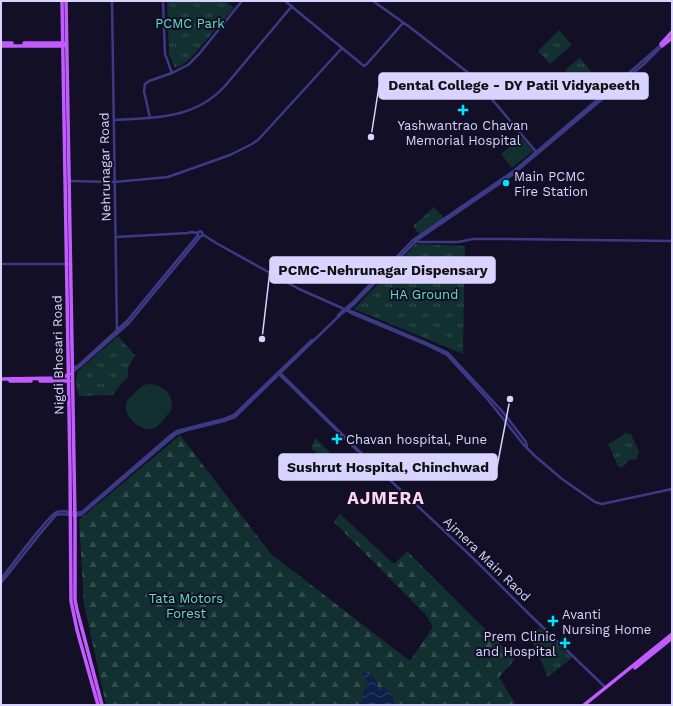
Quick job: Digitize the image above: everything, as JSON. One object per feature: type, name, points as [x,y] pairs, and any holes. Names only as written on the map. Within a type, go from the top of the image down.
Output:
[{"type":"main road","name":"Nigdi Bhosari Road","points":[[62,1],[65,44]]},
{"type":"main road","name":"Nigdi Bhosari Road","points":[[66,1],[65,44],[68,264],[72,514],[75,600],[102,705]]},
{"type":"main road","points":[[661,45],[672,32]]},
{"type":"main road","points":[[661,45],[672,38]]},
{"type":"main road","points":[[1,45],[65,44]]},
{"type":"main road","points":[[1,380],[60,378],[70,373]]},
{"type":"main road","points":[[1,380],[70,381]]},
{"type":"main road","name":"Nigdi Bhosari Road","points":[[72,514],[71,601],[77,630],[98,705]]},
{"type":"main road","points":[[584,705],[672,634]]},
{"type":"main road","points":[[606,688],[672,638]]},
{"type":"street","name":"Nehrunagar Road","points":[[112,1],[117,332]]},
{"type":"street","points":[[163,1],[165,54],[172,73]]},
{"type":"street","points":[[150,118],[144,90],[145,84],[149,81],[184,68],[195,58],[242,1]]},
{"type":"street","points":[[285,1],[364,66],[403,23]]},
{"type":"street","points":[[373,1],[411,28],[471,75],[537,153]]},
{"type":"street","points":[[114,120],[173,115],[197,107],[215,96],[292,6]]},
{"type":"street","points":[[1,584],[38,535],[56,515],[82,512],[178,433],[224,421],[235,416],[345,309],[353,305],[414,240],[512,175],[644,64],[672,35]]},
{"type":"street","points":[[67,181],[115,182],[168,177],[230,155],[252,144],[261,137],[342,48]]},
{"type":"street","points":[[116,237],[191,232],[207,237],[208,239],[299,289],[426,342],[448,353],[502,410],[535,456],[562,479],[598,503],[603,504],[672,488]]},
{"type":"street","points":[[70,373],[80,367],[117,332],[199,235]]},
{"type":"street","points":[[414,240],[422,242],[458,242],[473,239],[672,241]]},
{"type":"street","points":[[1,264],[68,264]]},
{"type":"street","points":[[70,367],[79,365],[117,332]]},
{"type":"street","name":"Ajmera Main Raod","points":[[279,373],[345,439],[360,450],[606,688]]},
{"type":"street","points":[[1,579],[52,515],[59,512],[72,514]]},
{"type":"street","points":[[600,683],[600,693]]},
{"type":"green space","name":"PCMC Park","points":[[167,1],[225,1],[234,8],[190,59],[175,68],[169,55]]},
{"type":"green space","points":[[559,30],[572,45],[550,64],[538,51]]},
{"type":"green space","points":[[580,58],[595,76],[581,89],[565,70]]},
{"type":"green space","points":[[521,137],[533,151],[512,168],[501,154]]},
{"type":"green space","points":[[434,207],[444,218],[419,234],[413,226]]},
{"type":"green space","name":"HA Ground","points":[[416,244],[465,246],[463,354],[354,309]]},
{"type":"green space","points":[[118,336],[135,355],[128,368],[128,377],[113,395],[79,396],[76,384],[78,371]]},
{"type":"green space","points":[[148,384],[157,385],[164,389],[170,395],[172,404],[171,411],[160,424],[155,428],[149,429],[138,426],[126,412],[127,401],[141,386]]},
{"type":"green space","points":[[625,433],[631,434],[639,452],[637,459],[629,460],[621,468],[618,466],[608,444]]},
{"type":"green space","name":"Tata Motors Forest","points":[[180,435],[271,554],[410,661],[433,627],[425,614],[334,522],[340,514],[394,564],[407,551],[515,659],[499,677],[516,705],[106,705],[84,604],[79,520]]},
{"type":"green space","points":[[315,438],[330,452],[324,460],[311,448]]},
{"type":"green space","points":[[540,628],[572,658],[548,677],[531,638]]},
{"type":"water","points":[[365,672],[373,676],[378,683],[378,692],[385,687],[384,688],[387,689],[387,691],[391,692],[395,697],[393,699],[395,705],[358,705],[361,701],[363,701],[365,688],[368,686],[368,682],[362,674]]},
{"type":"place","name":"Yashwantrao Chavan Memorial Hospital","points":[[463,110]]},
{"type":"place","name":"Dental College - DY Patil Vidyapeeth","points":[[371,137]]},
{"type":"place","name":"Main PCMC Fire Station","points":[[506,183]]},
{"type":"place","name":"PCMC-Nehrunagar Dispensary","points":[[262,339]]},
{"type":"place","name":"Sushrut Hospital, Chinchwad","points":[[510,399]]},
{"type":"place","name":"Chavan hospital, Pune","points":[[337,439]]},
{"type":"place","name":"Avanti Nursing Home","points":[[553,621]]},
{"type":"place","name":"Prem Clinic and Hospital","points":[[565,643]]},
{"type":"district","name":"AJMERA","points":[[386,498]]}]
